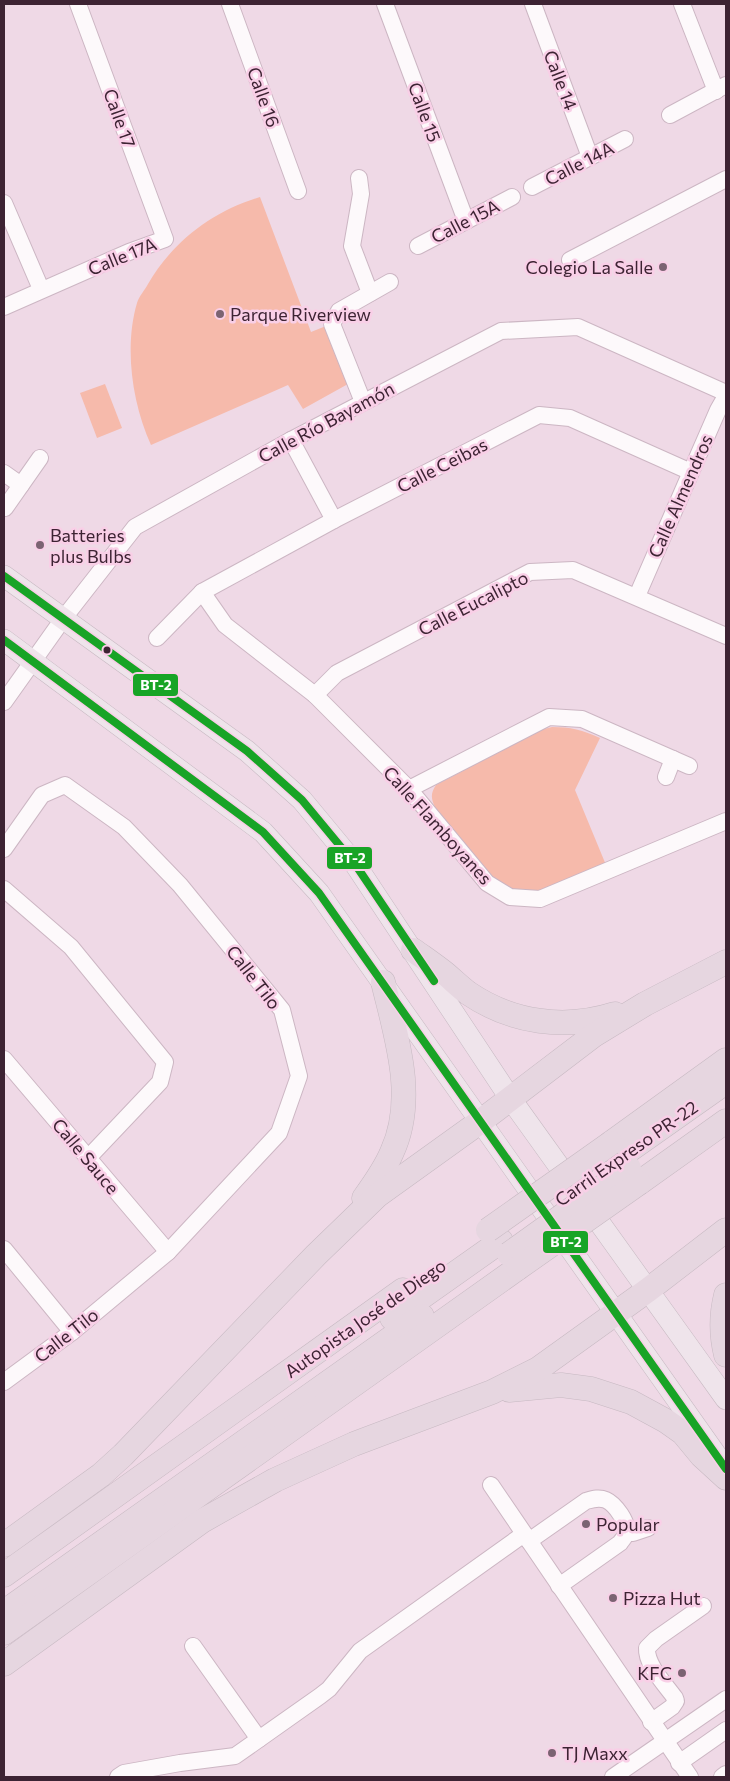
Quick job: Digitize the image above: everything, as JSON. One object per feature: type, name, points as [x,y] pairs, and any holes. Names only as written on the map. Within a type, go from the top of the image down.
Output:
[{"type":"highway","points":[[413,950],[468,993],[496,1008],[522,1018],[546,1022],[575,1023],[598,1019],[645,1004]]},
{"type":"highway","points":[[4,1545],[101,1475],[123,1455],[316,1255],[378,1195],[594,1036],[645,1004],[726,962]]},
{"type":"highway","points":[[345,1226],[379,1176],[392,1152],[401,1126],[404,1084],[399,1052],[383,982]]},
{"type":"highway","name":"Autopista José de Diego","points":[[4,1575],[504,1248],[625,1163],[726,1060]]},
{"type":"highway","name":"Carril Expreso PR-22","points":[[625,1163],[726,1082]]},
{"type":"highway","name":"Carril Expreso PR-22","points":[[625,1163],[726,1098]]},
{"type":"highway","name":"Autopista José de Diego","points":[[4,1633],[504,1248],[625,1163],[726,1121]]},
{"type":"highway","points":[[4,1664],[202,1521],[236,1501],[275,1480],[354,1444],[492,1392],[538,1369],[616,1314],[726,1230]]},
{"type":"highway","points":[[4,1593],[504,1248]]},
{"type":"highway","points":[[4,1612],[504,1248]]},
{"type":"highway","points":[[726,1295],[722,1323],[726,1356]]},
{"type":"highway","points":[[492,1392],[561,1385],[591,1389],[631,1402],[666,1421],[683,1433],[702,1456],[726,1478]]},
{"type":"main road","points":[[4,576],[247,751],[302,800],[355,864],[510,1098],[726,1399]]},
{"type":"main road","points":[[4,640],[263,832],[319,893],[726,1469]]},
{"type":"street","name":"Calle 17","points":[[78,4],[162,232]]},
{"type":"street","name":"Calle 16","points":[[230,4],[298,191]]},
{"type":"street","name":"Calle 15","points":[[385,4],[466,221]]},
{"type":"street","name":"Calle 14","points":[[533,4],[590,157]]},
{"type":"street","points":[[670,115],[721,88],[682,4]]},
{"type":"street","name":"Calle 14A","points":[[532,187],[626,139]]},
{"type":"street","points":[[359,178],[361,194],[352,246],[370,293]]},
{"type":"street","points":[[570,260],[726,179]]},
{"type":"street","name":"Calle 15A","points":[[418,246],[512,197]]},
{"type":"street","points":[[4,203],[8,223],[41,289],[4,307]]},
{"type":"street","name":"Calle 17A","points":[[41,289],[165,239],[162,232]]},
{"type":"street","points":[[363,402],[332,324],[339,311],[390,282]]},
{"type":"street","name":"Calle Río Bayamón","points":[[4,702],[33,660],[135,527],[291,440],[500,331],[578,327],[726,395]]},
{"type":"street","name":"Calle Almendros","points":[[637,596],[726,395]]},
{"type":"street","name":"Calle Ceibas","points":[[156,638],[202,592],[334,520],[539,415],[570,418],[691,472]]},
{"type":"street","points":[[291,440],[334,520]]},
{"type":"street","points":[[5,508],[40,458]]},
{"type":"street","points":[[4,473],[21,485]]},
{"type":"street","name":"Calle Eucalipto","points":[[315,695],[336,673],[530,572],[573,570],[726,636]]},
{"type":"street","name":"Calle Flamboyanes","points":[[202,592],[225,625],[315,695],[408,789],[487,883],[510,897],[540,899],[726,821]]},
{"type":"street","points":[[408,789],[549,717],[582,719],[689,766]]},
{"type":"street","points":[[666,777],[674,759]]},
{"type":"street","name":"Calle Tilo","points":[[4,849],[42,795],[66,785],[124,828],[180,885],[282,1010],[299,1076],[278,1133],[168,1252],[72,1332],[4,1382]]},
{"type":"street","points":[[4,888],[71,947],[164,1062],[160,1082],[88,1158]]},
{"type":"street","name":"Calle Sauce","points":[[4,1060],[168,1252]]},
{"type":"street","points":[[4,1249],[72,1332]]},
{"type":"street","points":[[492,1486],[690,1777]]},
{"type":"street","points":[[118,1777],[124,1773],[171,1764],[235,1756],[329,1689],[360,1651],[527,1538],[586,1501],[596,1498],[607,1500],[626,1525],[626,1532],[620,1543],[559,1586]]},
{"type":"street","points":[[626,1532],[634,1533],[648,1528]]},
{"type":"street","points":[[651,1722],[672,1707],[676,1701],[650,1663],[646,1655],[647,1648],[656,1639],[703,1606]]},
{"type":"street","points":[[193,1646],[259,1739]]},
{"type":"street","points":[[613,1777],[726,1699]]},
{"type":"street","points":[[680,1763],[726,1730]]},
{"type":"street","points":[[722,1777],[726,1774]]},
{"type":"shaded area","name":"Parque Riverview","points":[[260,197],[311,332],[326,326],[348,384],[303,409],[288,385],[151,445],[139,411],[132,375],[131,338],[138,300],[158,268],[182,241],[210,219],[226,210]]},
{"type":"shaded area","points":[[105,384],[122,428],[97,438],[80,393]]},
{"type":"shaded area","points":[[552,727],[576,730],[600,738],[575,790],[606,865],[540,895],[507,888],[488,874],[436,809],[432,794],[436,785],[540,730]]},
{"type":"transit line","name":"BT-2","points":[[4,576],[247,751],[302,800],[355,864],[434,981]]},
{"type":"transit line","name":"BT-2","points":[[4,640],[263,832],[319,893],[726,1469]]},
{"type":"place","name":"Colegio La Salle","points":[[663,267]]},
{"type":"place","name":"Parque Riverview","points":[[220,314]]},
{"type":"place","name":"Batteries plus Bulbs","points":[[40,545]]},
{"type":"place","name":"Popular","points":[[586,1524]]},
{"type":"place","name":"Pizza Hut","points":[[613,1598]]},
{"type":"place","name":"KFC","points":[[682,1673]]},
{"type":"place","name":"TJ Maxx","points":[[552,1753]]}]
